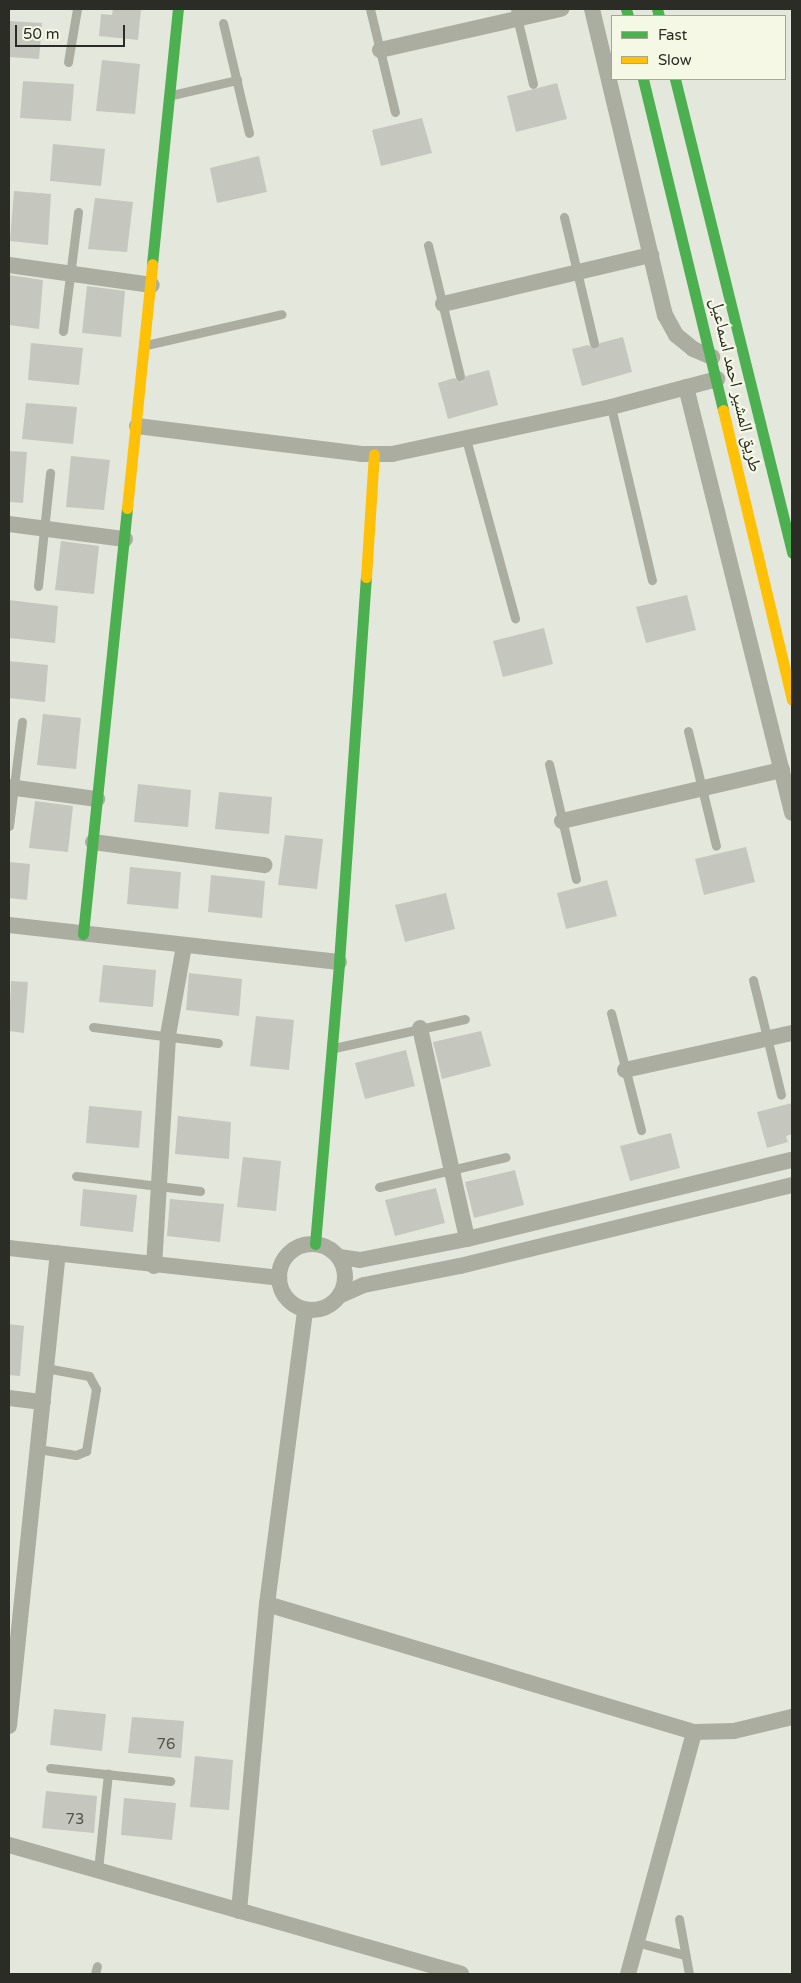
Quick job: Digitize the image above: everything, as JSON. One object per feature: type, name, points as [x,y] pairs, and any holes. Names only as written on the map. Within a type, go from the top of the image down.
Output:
[{"type":"street","points":[[83,934],[172,95],[178,9]]},
{"type":"street","points":[[380,50],[516,14],[561,9]]},
{"type":"street","points":[[592,9],[666,315],[676,335],[693,349],[712,357]]},
{"type":"street","name":"طريق المشير احمد اسماعيل","points":[[643,80],[712,357],[792,700]]},
{"type":"street","name":"طريق المشير احمد اسماعيل","points":[[674,80],[792,553]]},
{"type":"street","points":[[443,304],[578,274],[651,255]]},
{"type":"street","points":[[9,265],[152,285]]},
{"type":"street","points":[[137,426],[374,454],[392,454],[611,407],[717,379]]},
{"type":"street","points":[[686,387],[792,813]]},
{"type":"street","points":[[315,1244],[339,962],[374,454]]},
{"type":"street","points":[[9,524],[125,539]]},
{"type":"street","points":[[562,821],[782,770]]},
{"type":"street","points":[[11,787],[98,799]]},
{"type":"street","points":[[93,842],[264,865]]},
{"type":"street","points":[[9,925],[339,962]]},
{"type":"street","points":[[154,1266],[161,1184],[168,1035],[184,946]]},
{"type":"street","points":[[420,1028],[467,1239]]},
{"type":"street","points":[[626,1070],[792,1033]]},
{"type":"street","points":[[338,1257],[360,1260],[467,1239],[792,1160]]},
{"type":"street","points":[[339,1296],[345,1283],[344,1269],[338,1257],[328,1248],[315,1244],[301,1245],[289,1253],[281,1264],[279,1278],[282,1292],[292,1303],[305,1310],[318,1310],[339,1296],[364,1285],[460,1266],[792,1185]]},
{"type":"street","points":[[9,1248],[154,1266],[279,1278]]},
{"type":"street","points":[[9,1726],[12,1659],[38,1449],[58,1254]]},
{"type":"street","points":[[239,1911],[267,1604],[305,1310]]},
{"type":"street","points":[[9,1398],[42,1402]]},
{"type":"street","points":[[267,1604],[694,1732],[734,1732],[792,1717]]},
{"type":"street","points":[[628,1974],[694,1732]]},
{"type":"street","points":[[9,1845],[461,1974]]},
{"type":"lane","points":[[68,62],[78,9]]},
{"type":"lane","points":[[370,9],[395,112]]},
{"type":"lane","points":[[516,14],[533,84]]},
{"type":"lane","points":[[223,23],[249,134]]},
{"type":"lane","points":[[172,95],[236,80]]},
{"type":"lane","points":[[63,331],[78,212]]},
{"type":"lane","points":[[564,216],[594,343]]},
{"type":"lane","points":[[428,245],[460,376]]},
{"type":"lane","points":[[145,345],[282,314]]},
{"type":"lane","points":[[611,407],[652,580]]},
{"type":"lane","points":[[466,439],[515,618]]},
{"type":"lane","points":[[38,586],[50,473]]},
{"type":"lane","points":[[9,826],[11,787],[22,722]]},
{"type":"lane","points":[[688,731],[716,846]]},
{"type":"lane","points":[[548,764],[576,880]]},
{"type":"lane","points":[[753,980],[781,1094]]},
{"type":"lane","points":[[611,1013],[640,1130]]},
{"type":"lane","points":[[332,1048],[465,1019]]},
{"type":"lane","points":[[93,1027],[218,1042]]},
{"type":"lane","points":[[379,1187],[506,1157]]},
{"type":"lane","points":[[76,1176],[161,1184],[200,1191]]},
{"type":"lane","points":[[38,1449],[76,1455],[86,1451],[96,1389],[89,1376],[46,1368]]},
{"type":"lane","points":[[50,1768],[170,1781]]},
{"type":"lane","points":[[98,1870],[108,1774]]},
{"type":"lane","points":[[679,1919],[689,1974]]},
{"type":"lane","points":[[636,1942],[686,1955]]},
{"type":"building","points":[[113,9],[141,9],[138,40],[99,36],[101,14],[112,15]]},
{"type":"building","points":[[9,21],[42,23],[39,59],[9,57]]},
{"type":"building","points":[[102,60],[140,64],[135,114],[96,111]]},
{"type":"building","points":[[23,81],[74,84],[71,121],[20,118]]},
{"type":"building","points":[[557,83],[567,119],[516,132],[507,96]]},
{"type":"building","points":[[422,118],[432,153],[381,166],[372,130]]},
{"type":"building","points":[[53,144],[105,149],[101,186],[50,181]]},
{"type":"building","points":[[259,156],[267,192],[217,203],[210,168]]},
{"type":"building","points":[[14,191],[51,194],[48,245],[10,241]]},
{"type":"building","points":[[95,198],[133,202],[127,252],[88,249]]},
{"type":"building","points":[[9,275],[43,280],[39,329],[9,325]]},
{"type":"building","points":[[87,286],[125,291],[121,337],[82,333]]},
{"type":"building","points":[[623,337],[632,372],[582,386],[572,349],[588,345],[596,349],[600,343]]},
{"type":"building","points":[[31,343],[83,348],[79,385],[28,380]]},
{"type":"building","points":[[489,370],[498,405],[448,419],[438,383],[454,378],[462,382],[466,376]]},
{"type":"building","points":[[26,403],[77,407],[73,444],[22,439]]},
{"type":"building","points":[[10,451],[27,452],[23,503],[9,502]]},
{"type":"building","points":[[71,456],[110,460],[104,510],[66,507]]},
{"type":"building","points":[[61,541],[99,546],[94,594],[55,590]]},
{"type":"building","points":[[687,595],[696,630],[646,643],[636,607]]},
{"type":"building","points":[[9,600],[58,606],[55,643],[9,638]]},
{"type":"building","points":[[544,628],[553,664],[503,677],[493,641]]},
{"type":"building","points":[[9,661],[48,665],[45,702],[9,698]]},
{"type":"building","points":[[43,714],[81,718],[76,769],[37,765]]},
{"type":"building","points":[[138,784],[191,790],[188,827],[134,822]]},
{"type":"building","points":[[219,792],[272,797],[269,834],[215,829]]},
{"type":"building","points":[[35,801],[73,806],[68,852],[29,848]]},
{"type":"building","points":[[285,835],[323,839],[317,889],[278,885]]},
{"type":"building","points":[[746,847],[755,882],[704,895],[695,859]]},
{"type":"building","points":[[9,862],[30,864],[27,900],[9,898]]},
{"type":"building","points":[[130,867],[181,872],[178,909],[127,904]]},
{"type":"building","points":[[211,875],[265,881],[262,918],[208,912]]},
{"type":"building","points":[[607,880],[617,916],[566,929],[557,893]]},
{"type":"building","points":[[446,893],[455,929],[405,942],[395,905]]},
{"type":"building","points":[[103,965],[156,970],[153,1007],[99,1002]]},
{"type":"building","points":[[189,973],[242,979],[239,1016],[186,1010]]},
{"type":"building","points":[[11,981],[28,982],[24,1033],[9,1031]]},
{"type":"building","points":[[256,1016],[294,1020],[289,1070],[250,1066]]},
{"type":"building","points":[[481,1031],[491,1066],[442,1079],[433,1042]]},
{"type":"building","points":[[406,1050],[415,1086],[365,1099],[355,1063]]},
{"type":"building","points":[[792,1103],[792,1134],[786,1136],[788,1142],[767,1148],[757,1112]]},
{"type":"building","points":[[89,1106],[142,1111],[139,1148],[86,1143]]},
{"type":"building","points":[[178,1116],[231,1122],[229,1159],[175,1154]]},
{"type":"building","points":[[671,1133],[680,1168],[630,1181],[620,1146]]},
{"type":"building","points":[[243,1157],[281,1161],[276,1211],[237,1207]]},
{"type":"building","points":[[515,1170],[524,1205],[474,1218],[465,1182]]},
{"type":"building","points":[[436,1188],[445,1223],[395,1236],[385,1200]]},
{"type":"building","points":[[83,1189],[137,1195],[133,1232],[80,1226]]},
{"type":"building","points":[[170,1199],[224,1204],[220,1242],[167,1236]]},
{"type":"building","points":[[9,1324],[24,1326],[20,1376],[9,1375]]},
{"type":"building","points":[[54,1709],[106,1714],[102,1751],[50,1745]]},
{"type":"building","points":[[132,1717],[184,1721],[181,1758],[128,1753]]},
{"type":"building","points":[[195,1756],[233,1760],[229,1810],[190,1807]]},
{"type":"building","points":[[46,1791],[97,1796],[94,1833],[42,1828]]},
{"type":"building","points":[[124,1798],[176,1803],[172,1840],[121,1835]]},
{"type":"traffic: fast","points":[[152,264],[178,9]]},
{"type":"traffic: fast","points":[[626,9],[628,15]]},
{"type":"traffic: fast","points":[[657,9],[659,15]]},
{"type":"traffic: fast","points":[[643,80],[723,410]]},
{"type":"traffic: fast","points":[[675,80],[792,553]]},
{"type":"traffic: fast","points":[[83,934],[127,508]]},
{"type":"traffic: fast","points":[[315,1244],[339,962],[366,577]]},
{"type":"traffic: slow","points":[[127,508],[152,264]]},
{"type":"traffic: slow","points":[[723,410],[792,700]]},
{"type":"traffic: slow","points":[[366,577],[374,454]]}]
